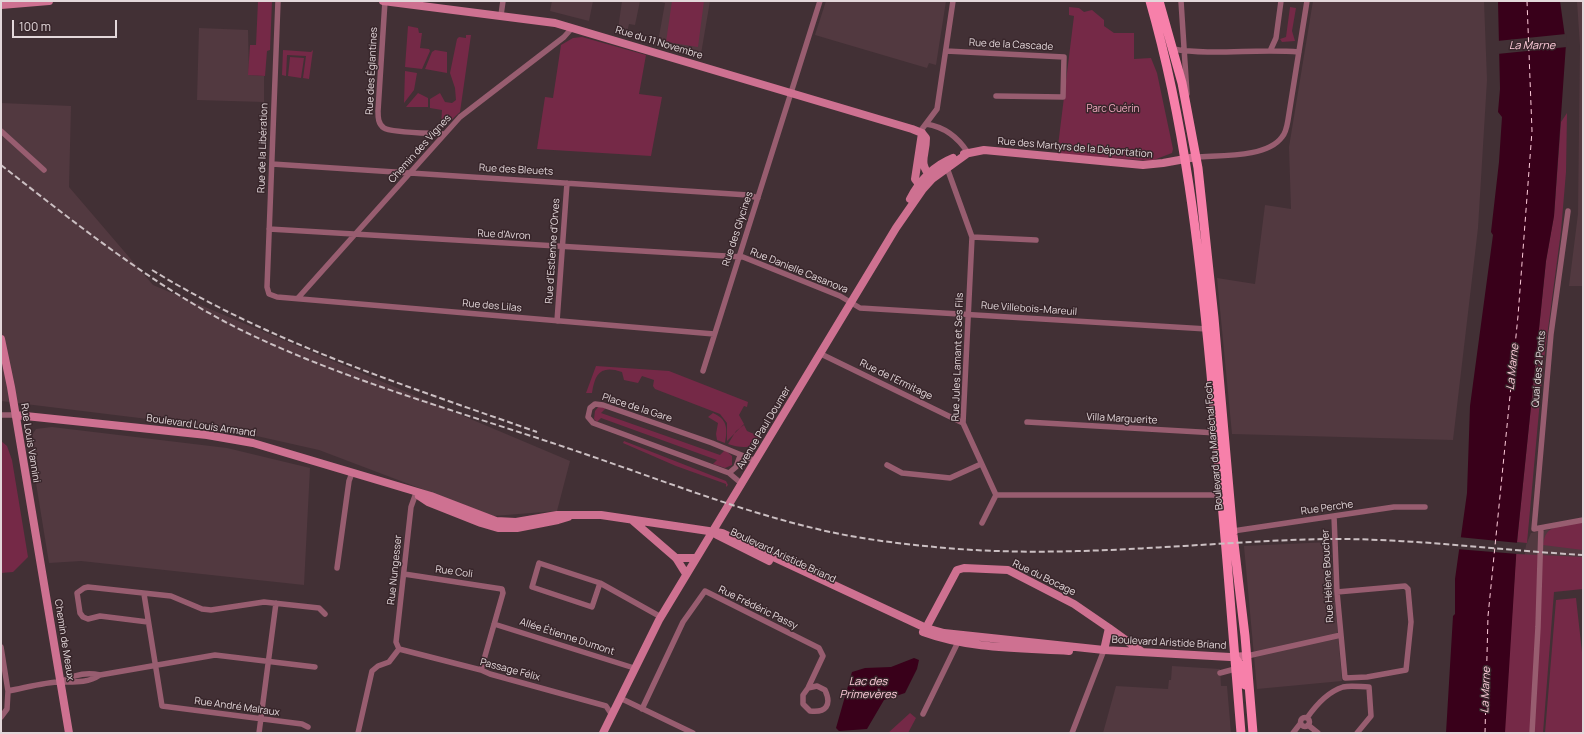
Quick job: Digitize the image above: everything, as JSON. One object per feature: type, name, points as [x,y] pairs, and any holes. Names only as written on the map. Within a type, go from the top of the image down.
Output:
[{"type":"main road","points":[[1,5],[49,1]]},
{"type":"main road","name":"Rue du 11 Novembre","points":[[384,1],[501,15],[572,28],[922,133]]},
{"type":"main road","points":[[1150,1],[1186,104],[1188,158]]},
{"type":"main road","points":[[1159,1],[1178,117],[1188,158]]},
{"type":"main road","points":[[922,133],[926,138],[923,163],[930,176]]},
{"type":"main road","points":[[921,187],[914,179],[922,133]]},
{"type":"main road","name":"Rue des Martyrs de la Déportation","points":[[945,163],[968,152],[984,150],[1143,165],[1188,158]]},
{"type":"main road","name":"Boulevard du Maréchal Foch","points":[[1188,158],[1203,214],[1225,431],[1233,531],[1247,656],[1253,733]]},
{"type":"main road","name":"Boulevard du Maréchal Foch","points":[[1188,158],[1217,433],[1228,589],[1241,733]]},
{"type":"main road","name":"Avenue Paul Doumer","points":[[603,733],[649,637],[686,574],[714,532],[921,187],[930,176],[945,163]]},
{"type":"main road","name":"Rue Louis Vannini","points":[[1,339],[16,415],[39,550]]},
{"type":"main road","name":"Boulevard Louis Armand","points":[[16,415],[207,435],[266,446],[416,493],[428,502],[481,523],[498,528],[517,528],[558,520],[570,516],[601,515],[714,532]]},
{"type":"main road","points":[[632,520],[676,558],[686,574]]},
{"type":"main road","name":"Boulevard Aristide Briand","points":[[714,532],[731,537],[926,628],[959,639]]},
{"type":"main road","name":"Boulevard Aristide Briand","points":[[714,532],[729,542],[921,632],[943,640],[959,639],[1082,652],[1104,650],[1234,657],[1247,656]]},
{"type":"main road","name":"Chemin de Meaux","points":[[39,550],[69,733]]},
{"type":"main road","points":[[676,558],[696,558]]},
{"type":"main road","name":"Rue du Bocage","points":[[926,628],[957,570],[964,568],[1008,570],[1074,604],[1144,652]]},
{"type":"main road","points":[[1228,589],[1236,611],[1240,648],[1247,656]]},
{"type":"main road","points":[[1104,650],[1109,628]]},
{"type":"main road","points":[[1234,657],[1241,667],[1243,682],[1250,695]]},
{"type":"street","name":"Rue de la Libération","points":[[269,294],[266,287],[278,1]]},
{"type":"street","name":"Rue des Églantines","points":[[384,1],[378,111],[379,122],[385,129],[390,130],[444,134]]},
{"type":"street","points":[[501,15],[503,1]]},
{"type":"street","name":"Rue des Glycines","points":[[703,371],[820,1]]},
{"type":"street","points":[[922,133],[926,124],[937,109],[953,1]]},
{"type":"street","points":[[1182,1],[1187,88],[1186,104]]},
{"type":"street","points":[[1271,49],[1276,38],[1281,1]]},
{"type":"street","points":[[1188,158],[1259,151],[1272,146],[1282,138],[1288,120],[1307,1]]},
{"type":"street","name":"Chemin des Vignes","points":[[298,298],[460,118],[564,37],[572,28]]},
{"type":"street","points":[[1168,50],[1189,52],[1271,49],[1299,52]]},
{"type":"street","name":"Rue de la Cascade","points":[[946,51],[1064,57],[1063,97],[996,96]]},
{"type":"street","points":[[926,124],[943,128],[961,141],[968,152]]},
{"type":"street","points":[[1,131],[44,170]]},
{"type":"street","name":"Rue Jules Lamant et Ses Fils","points":[[945,163],[972,237],[963,423],[996,495]]},
{"type":"street","name":"Rue des Bleuets","points":[[272,164],[748,195],[758,198]]},
{"type":"street","name":"Rue d'Estienne d'Orves","points":[[557,321],[567,183]]},
{"type":"street","name":"Quai des 2 Ponts","points":[[1541,528],[1534,529],[1551,334],[1568,211]]},
{"type":"street","name":"Rue d'Avron","points":[[269,229],[738,257]]},
{"type":"street","points":[[972,237],[1036,240]]},
{"type":"street","name":"Rue Danielle Casanova","points":[[738,257],[749,259],[840,296],[851,303]]},
{"type":"street","name":"Rue des Lilas","points":[[269,294],[277,297],[714,334]]},
{"type":"street","name":"Rue Villebois-Mareuil","points":[[851,303],[860,308],[1207,329]]},
{"type":"street","name":"Rue de l'Ermitage","points":[[821,354],[963,423]]},
{"type":"street","name":"Place de la Gare","points":[[742,484],[729,473],[593,423],[588,417],[590,408],[595,404],[603,405],[712,443],[740,456],[756,461]]},
{"type":"street","name":"Boulevard Louis Armand","points":[[1,415],[16,415]]},
{"type":"street","name":"Villa Marguerite","points":[[1027,422],[1217,433]]},
{"type":"street","points":[[729,473],[736,467],[740,456]]},
{"type":"street","points":[[887,465],[902,473],[950,478],[981,464]]},
{"type":"street","points":[[337,568],[349,481],[352,473]]},
{"type":"street","name":"Rue Nungesser","points":[[399,649],[396,642],[411,507],[416,493]]},
{"type":"street","points":[[982,523],[996,495],[1221,495]]},
{"type":"street","name":"Rue Perche","points":[[1233,531],[1394,507],[1425,507]]},
{"type":"street","name":"Rue Hélène Boucher","points":[[1334,516],[1337,592],[1345,678],[1367,677],[1406,670],[1411,622],[1408,589],[1406,586],[1337,592]]},
{"type":"street","points":[[1532,733],[1538,627],[1541,528],[1583,520]]},
{"type":"street","points":[[600,583],[592,607],[532,587],[539,563],[600,583],[661,617]]},
{"type":"street","name":"Rue Coli","points":[[404,574],[502,589],[494,624]]},
{"type":"street","points":[[148,622],[100,616],[88,619],[80,613],[77,597],[80,590],[88,587],[171,596],[202,609],[212,610],[258,602],[319,608],[325,614]]},
{"type":"street","name":"Rue Frédéric Passy","points":[[642,709],[684,622],[704,591],[819,648],[823,656],[808,688],[803,695],[803,704],[810,711],[819,712],[826,707],[829,698],[825,690],[817,686],[808,688]]},
{"type":"street","points":[[144,594],[156,666]]},
{"type":"street","points":[[259,733],[276,603]]},
{"type":"street","points":[[481,670],[494,624]]},
{"type":"street","name":"Allée Étienne Dumont","points":[[494,624],[634,668]]},
{"type":"street","points":[[1247,656],[1341,635]]},
{"type":"street","points":[[923,714],[959,639]]},
{"type":"street","points":[[1,647],[8,691],[8,709],[1,717]]},
{"type":"street","points":[[358,733],[372,671],[378,666],[389,662],[399,649]]},
{"type":"street","name":"Passage Félix","points":[[399,649],[481,670],[490,674],[606,706],[612,715]]},
{"type":"street","points":[[1072,733],[1104,650]]},
{"type":"street","points":[[8,691],[61,682],[69,677],[92,673],[100,675],[215,656],[315,667]]},
{"type":"street","name":"Rue André Malraux","points":[[156,666],[162,706],[302,724],[308,727]]},
{"type":"street","points":[[1220,673],[1235,669]]},
{"type":"street","points":[[1293,733],[1300,724],[1301,719],[1307,718],[1326,696],[1344,687],[1369,686],[1371,716],[1357,733]]},
{"type":"street","points":[[620,698],[693,733]]},
{"type":"street","points":[[1307,718],[1309,722],[1308,725],[1318,733]]},
{"type":"street","points":[[1300,724],[1304,727],[1308,725]]},
{"type":"shaded area","points":[[552,1],[593,1],[589,21],[550,11]]},
{"type":"shaded area","points":[[622,1],[640,1],[635,25],[629,24],[627,32],[618,29]]},
{"type":"shaded area","points":[[657,1],[710,1],[701,54],[658,42],[665,3]]},
{"type":"shaded area","points":[[826,1],[946,1],[936,65],[929,63],[927,68],[815,35]]},
{"type":"shaded area","points":[[1313,1],[1484,1],[1487,80],[1478,228],[1453,440],[1232,434],[1217,278],[1255,284],[1265,205],[1291,209],[1289,147]]},
{"type":"shaded area","points":[[1577,1],[1583,1],[1583,286],[1569,286],[1578,214],[1580,46]]},
{"type":"shaded area","points":[[199,28],[248,30],[249,75],[264,76],[264,102],[197,100]]},
{"type":"shaded area","points":[[1,103],[71,106],[69,187],[153,285],[570,461],[557,511],[493,516],[319,450],[221,428],[1,401]]},
{"type":"shaded area","points":[[52,427],[227,448],[310,468],[304,585],[81,561],[49,563],[29,440],[36,429]]},
{"type":"shaded area","points":[[1557,528],[1583,529],[1583,581],[1524,560],[1526,545],[1531,533]]},
{"type":"shaded area","points":[[1330,542],[1342,681],[1257,689],[1244,546]]},
{"type":"shaded area","points":[[1172,666],[1220,669],[1221,686],[1227,686],[1231,733],[1103,733],[1116,686],[1168,689],[1169,680],[1171,680]]},
{"type":"green space","points":[[258,1],[272,1],[270,50],[267,51],[265,76],[248,75],[250,45],[256,45]]},
{"type":"green space","points":[[672,1],[704,1],[698,47],[666,42]]},
{"type":"green space","name":"Parc Guérin","points":[[1069,7],[1079,8],[1084,12],[1092,10],[1104,20],[1104,26],[1114,33],[1134,33],[1134,59],[1151,58],[1157,73],[1173,149],[1172,153],[1151,161],[1057,154],[1074,16],[1069,15]]},
{"type":"green space","points":[[1290,7],[1296,8],[1292,31],[1295,41],[1282,42],[1280,39],[1286,37]]},
{"type":"green space","points":[[408,26],[418,28],[419,33],[422,33],[420,48],[429,49],[430,51],[422,69],[405,67]]},
{"type":"green space","points":[[466,35],[471,35],[460,112],[446,125],[441,127],[442,110],[430,108],[430,99],[440,93],[445,102],[452,103],[456,100],[455,88],[450,73],[457,39],[459,37],[466,38]]},
{"type":"green space","points":[[582,37],[646,55],[639,94],[662,97],[651,156],[537,149],[545,97],[553,98],[561,45],[573,38]]},
{"type":"green space","points":[[283,50],[311,52],[313,50],[309,79],[303,78],[306,56],[287,55],[286,76],[282,75]]},
{"type":"green space","points":[[435,50],[447,52],[447,73],[425,69],[432,52]]},
{"type":"green space","points":[[290,57],[304,58],[301,78],[288,76]]},
{"type":"green space","points":[[405,71],[417,73],[414,90],[404,103]]},
{"type":"green space","points":[[418,93],[428,98],[428,107],[406,107]]},
{"type":"green space","points":[[1567,113],[1566,172],[1561,231],[1543,367],[1527,543],[1517,542],[1546,261],[1554,216],[1561,122]]},
{"type":"green space","points":[[596,366],[669,371],[748,402],[747,407],[744,406],[739,415],[744,424],[727,441],[727,423],[720,414],[655,389],[653,386],[654,380],[642,376],[638,383],[624,380],[622,372],[615,370],[604,370],[600,372],[595,380],[592,393],[586,393]]},
{"type":"green space","points":[[599,406],[606,408],[601,413],[720,455],[725,450],[732,456],[732,465],[725,468],[713,464],[717,460],[601,418],[597,422],[594,419],[595,411]]},
{"type":"green space","points":[[713,413],[718,415],[724,421],[726,428],[725,443],[717,440],[716,434],[718,423],[708,417]]},
{"type":"green space","points":[[744,425],[747,431],[761,437],[758,441],[746,447],[728,444],[736,431]]},
{"type":"green space","points":[[1,441],[7,446],[12,460],[28,557],[13,572],[1,573]]},
{"type":"green space","points":[[624,441],[726,481],[728,485],[726,487],[726,484],[676,466],[623,443]]},
{"type":"green space","points":[[1575,523],[1583,523],[1583,550],[1543,545],[1544,538],[1550,530]]},
{"type":"green space","points":[[1516,554],[1583,557],[1583,589],[1554,592],[1543,733],[1504,733]]},
{"type":"green space","points":[[1576,598],[1583,661],[1583,733],[1545,733],[1556,600]]},
{"type":"green space","points":[[910,713],[916,718],[908,733],[888,733]]},
{"type":"water","name":"La Marne","points":[[1498,1],[1560,1],[1566,44],[1554,216],[1546,261],[1517,542],[1505,733],[1446,733],[1453,616],[1455,614],[1455,579],[1467,493],[1470,406],[1493,235],[1491,232],[1499,162],[1502,117],[1498,112],[1500,89]]},
{"type":"water","name":"Lac des Primevères","points":[[914,658],[919,660],[917,669],[905,693],[884,700],[867,729],[839,731],[836,728],[852,672],[865,668],[891,667]]},
{"type":"pier","points":[[1566,34],[1567,47],[1497,54],[1497,41]]},
{"type":"pier","points":[[1458,537],[1519,543],[1518,554],[1456,549]]},
{"type":"ferry route","points":[[1485,733],[1488,616],[1518,316],[1532,131],[1527,1]]},
{"type":"railway","points":[[1,165],[114,252],[173,292],[235,327],[277,347],[407,396],[538,438],[725,503],[813,528],[896,543],[993,551],[1088,551],[1276,541],[1356,539],[1421,542],[1583,555]]},
{"type":"railway","points":[[152,270],[244,320],[292,341],[389,380],[537,432]]}]
